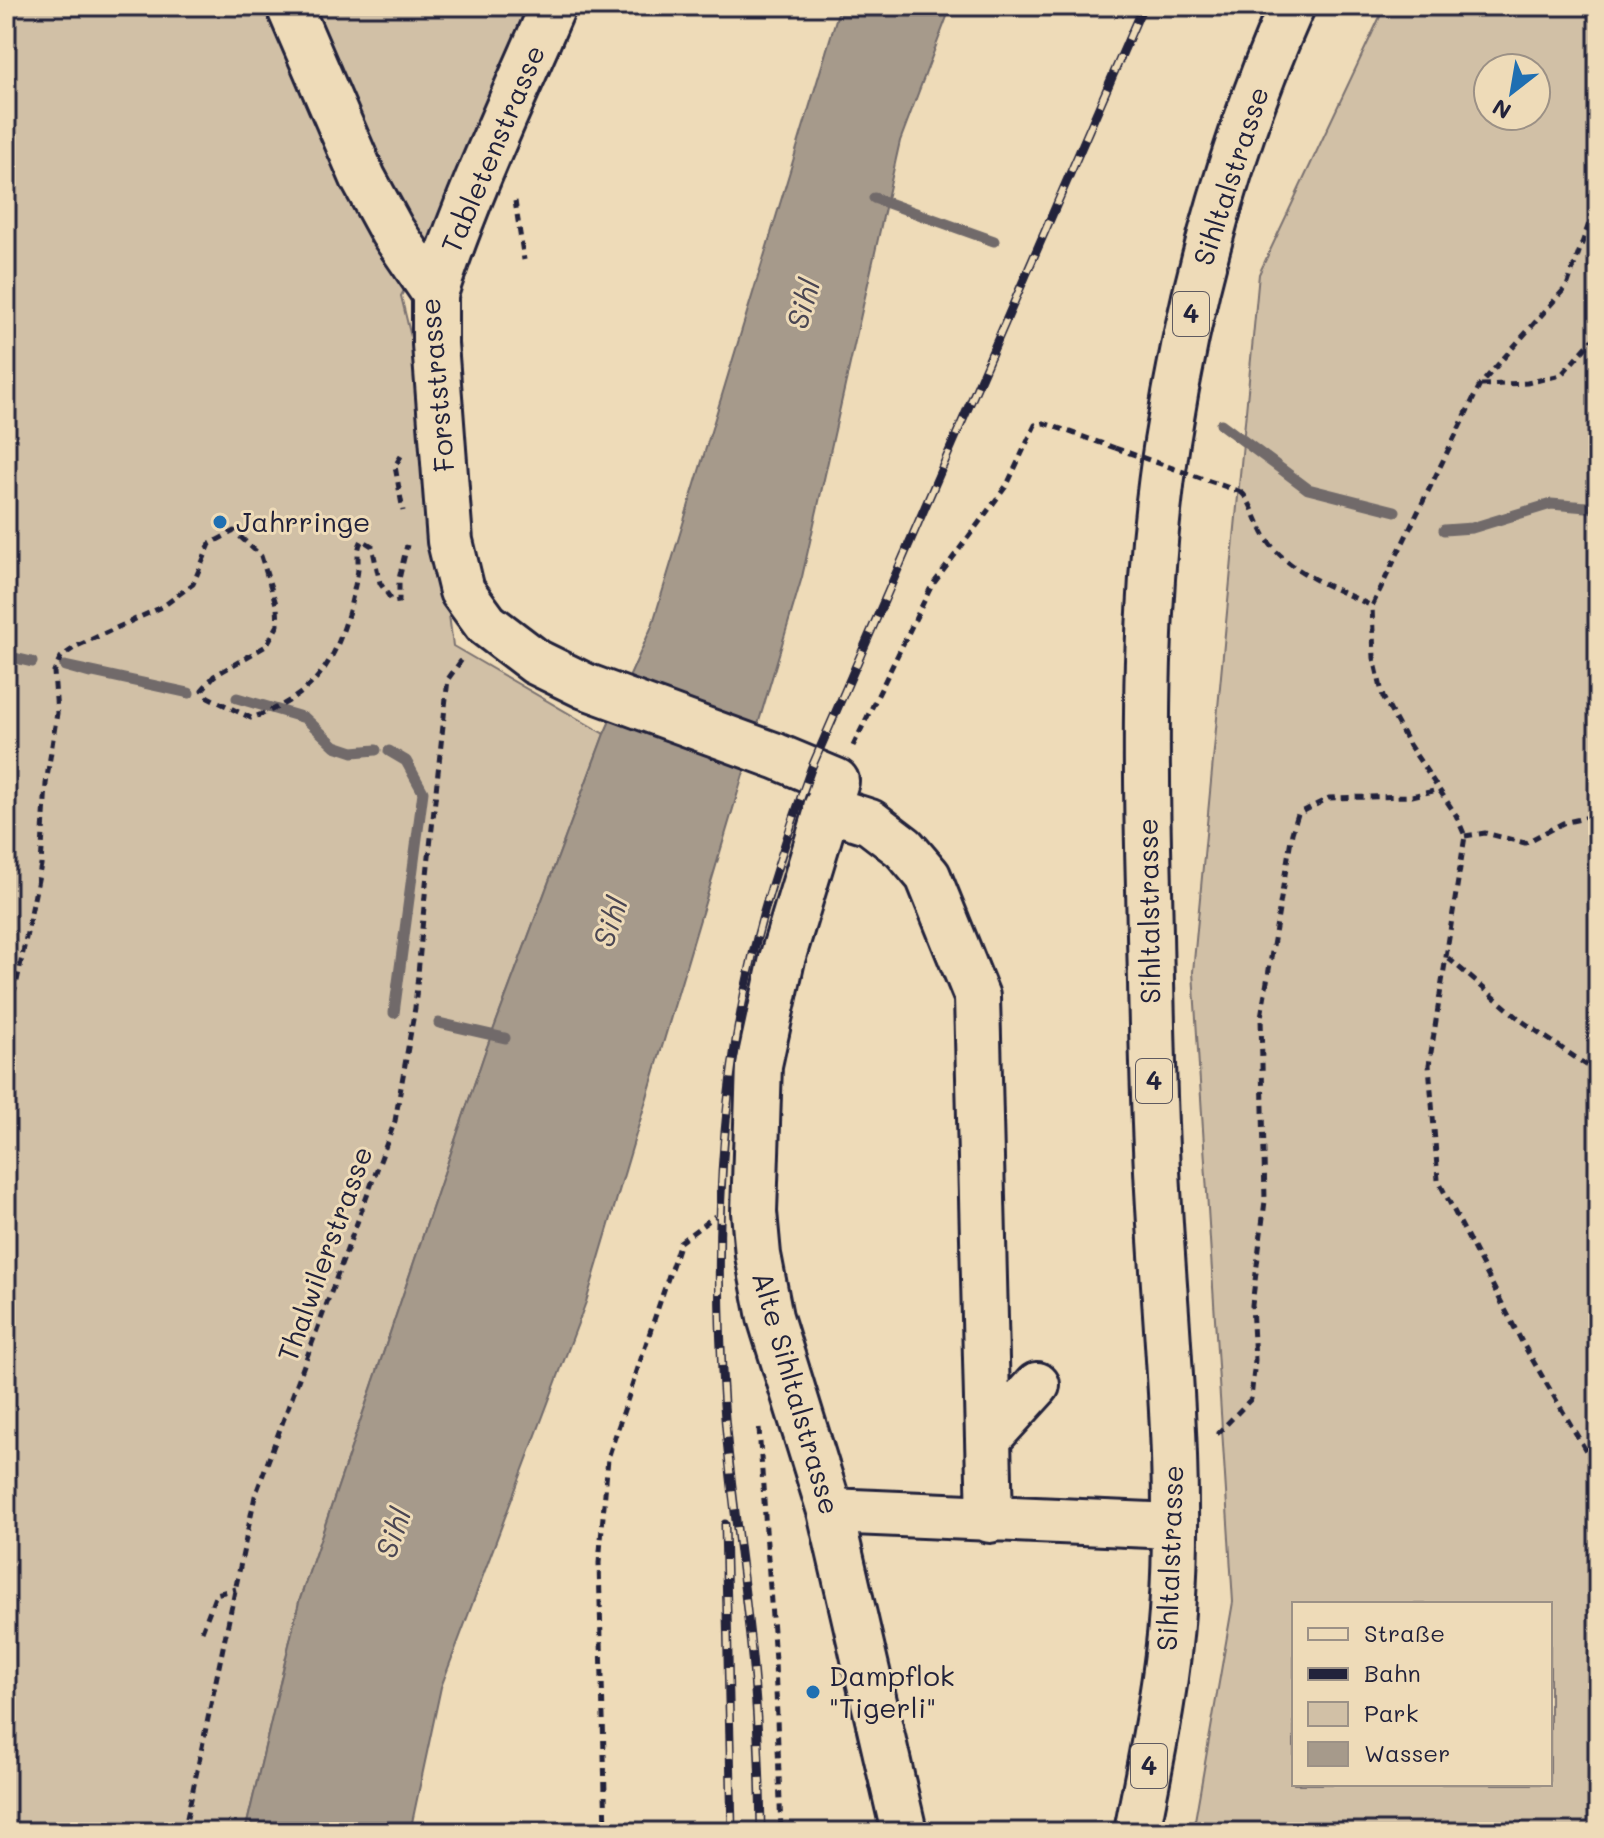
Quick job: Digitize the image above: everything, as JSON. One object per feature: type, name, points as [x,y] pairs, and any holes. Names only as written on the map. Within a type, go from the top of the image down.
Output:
[{"type":"street","name":"Forststrasse","points":[[289,6],[363,178],[392,231],[435,294],[435,344],[450,541],[462,591],[486,624],[536,662],[585,686],[776,756],[831,794]]},
{"type":"street","name":"Tabletenstrasse","points":[[435,294],[478,178],[553,6]]},
{"type":"street","name":"Sihltalstrasse","points":[[1137,1832],[1168,1656],[1173,1609],[1172,1435],[1156,1148],[1147,797],[1149,635],[1155,540],[1168,432],[1198,282],[1239,142],[1292,6]]},
{"type":"street","points":[[831,794],[904,848],[928,876],[977,997],[990,1520]]},
{"type":"street","name":"Alte Sihltalstrasse","points":[[831,794],[782,959],[759,1065],[754,1212],[758,1255],[770,1317],[830,1511],[904,1832]]},
{"type":"street","points":[[988,1439],[1037,1385]]},
{"type":"street","points":[[830,1511],[1174,1526]]},
{"type":"path","points":[[1598,198],[1567,286],[1480,385],[1372,606],[1374,658],[1383,697],[1408,743],[1456,815],[1465,836],[1429,1065],[1438,1180],[1522,1342],[1598,1471]]},
{"type":"path","points":[[1480,385],[1527,383],[1561,375],[1598,334]]},
{"type":"path","points":[[831,794],[931,587],[1007,485],[1035,425],[1044,423],[1241,492],[1246,496],[1268,542],[1290,564],[1372,606]]},
{"type":"path","points":[[6,1007],[16,986],[41,865],[46,784],[57,713],[54,672],[61,657],[77,646],[162,607],[193,584],[210,544],[234,531],[261,556],[277,607],[278,625],[266,646],[214,676],[202,690],[208,697],[251,718],[279,709],[315,682],[336,653],[358,571],[357,549],[362,540],[372,546]]},
{"type":"path","name":"Thalwilerstrasse","points":[[184,1832],[255,1496],[395,1121],[415,1008],[448,679]]},
{"type":"path","points":[[1217,1434],[1251,1399],[1255,1360],[1252,1305],[1265,1201],[1261,1017],[1292,833],[1298,814],[1329,798],[1412,796],[1438,790]]},
{"type":"path","points":[[1465,836],[1485,833],[1525,843],[1563,823],[1598,815]]},
{"type":"path","points":[[1448,957],[1522,1021],[1598,1073]]},
{"type":"path","points":[[606,1832],[599,1563],[608,1458],[680,1242],[720,1212],[754,1212]]},
{"type":"path","points":[[758,1417],[781,1832]]},
{"type":"path","points":[[202,1631],[216,1594],[236,1589]]},
{"type":"green space","points":[[6,6],[538,6],[439,226],[401,296],[416,358],[453,646],[604,734],[484,1055],[299,1602],[245,1832],[6,1832]]},
{"type":"green space","points":[[1385,6],[1598,6],[1598,1832],[1193,1832],[1233,1602],[1193,972],[1259,274]]},
{"type":"water","name":"Sihl","points":[[840,6],[951,6],[900,141],[802,577],[586,1302],[441,1687],[410,1832],[245,1832],[299,1602],[484,1055],[604,734],[652,626]]},
{"type":"waterway","points":[[874,198],[994,241]]},
{"type":"waterway","points":[[1221,424],[1308,489],[1395,511]]},
{"type":"waterway","points":[[1444,530],[1472,528],[1551,504],[1598,508]]},
{"type":"waterway","points":[[6,656],[32,662]]},
{"type":"waterway","points":[[90,673],[65,666],[189,693]]},
{"type":"waterway","points":[[237,698],[305,718],[335,746],[353,752],[376,750]]},
{"type":"waterway","points":[[389,751],[406,761],[423,792],[394,1013]]},
{"type":"waterway","points":[[439,1023],[505,1038]]},
{"type":"railway","points":[[761,1832],[756,1701],[727,1436],[719,1292],[726,1121],[741,1009],[765,907],[811,769],[1143,6]]},
{"type":"railway","points":[[725,1524],[732,1832]]},
{"type":"place","name":"Jahrringe","points":[[220,522]]},
{"type":"place","name":"Dampflok \"Tigerli\"","points":[[813,1692]]}]
